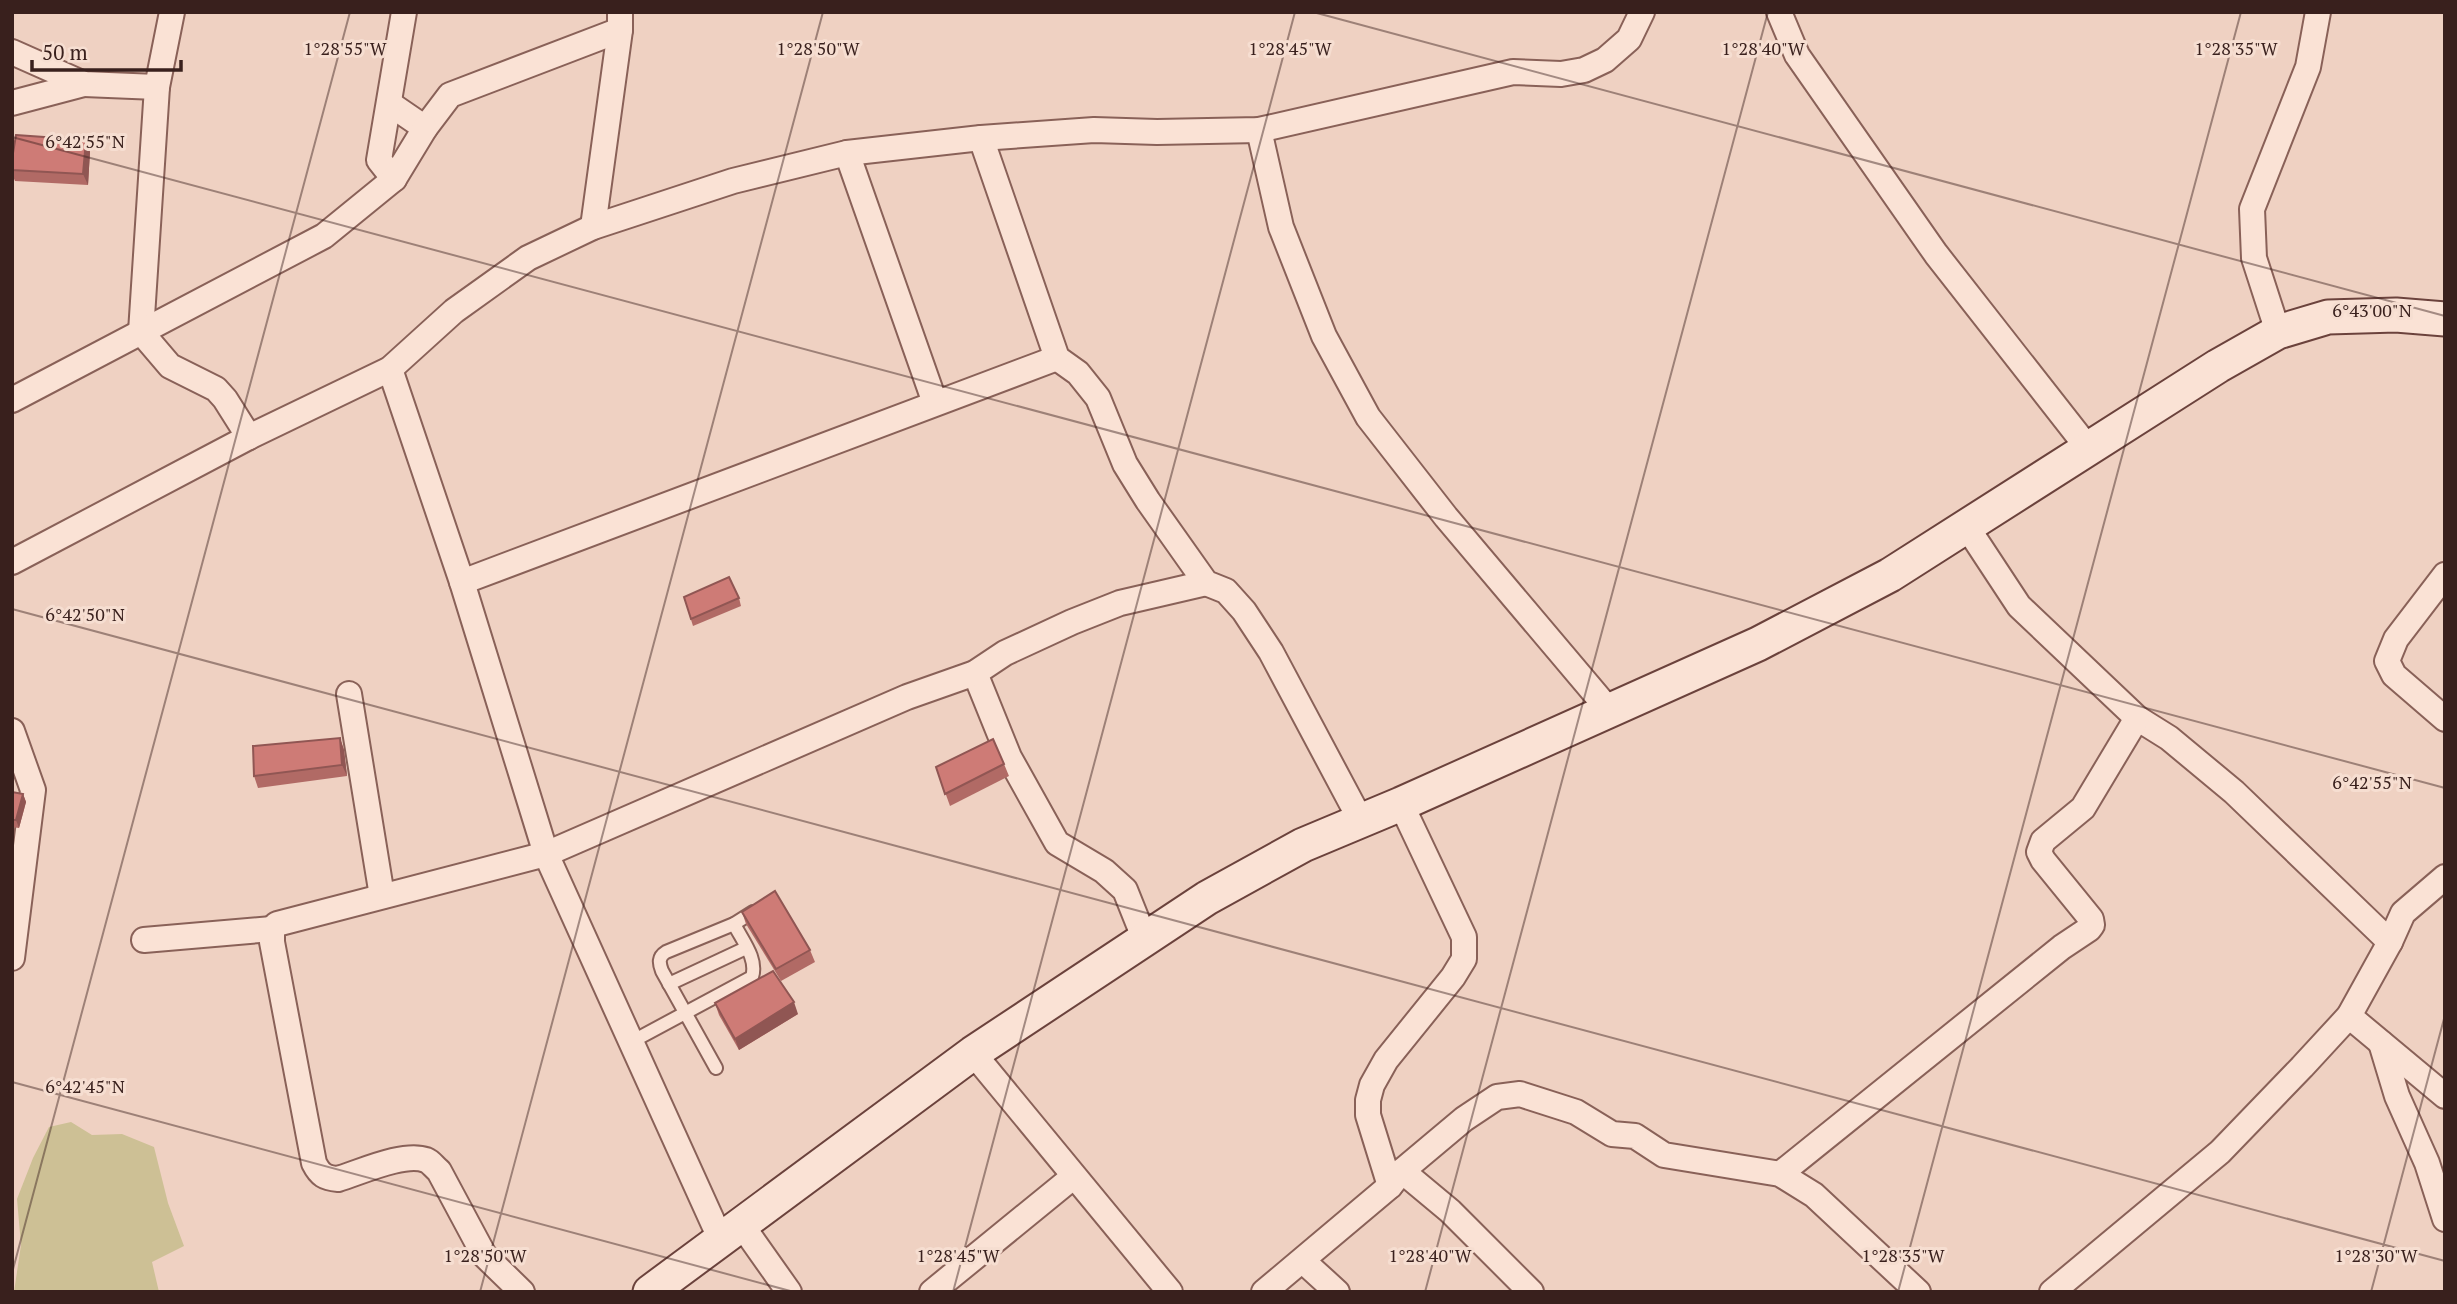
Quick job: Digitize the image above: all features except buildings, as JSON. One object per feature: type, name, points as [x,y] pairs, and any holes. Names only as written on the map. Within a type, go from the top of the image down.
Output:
[{"type":"street","points":[[172,12],[157,87],[141,332],[170,366],[215,389],[249,437]]},
{"type":"street","points":[[394,179],[379,160],[404,12]]},
{"type":"street","points":[[12,562],[249,437],[390,369],[454,312],[528,258],[593,227],[733,181],[847,153],[981,138],[1094,130],[1259,130],[1513,72],[1561,74],[1584,71],[1605,60],[1629,39],[1642,12]]},
{"type":"street","points":[[1779,12],[1797,55],[1936,254],[2088,447]]},
{"type":"street","points":[[2278,332],[2254,258],[2252,209],[2308,67],[2318,12]]},
{"type":"street","points":[[12,400],[324,236],[394,179],[425,128],[450,95],[620,21]]},
{"type":"street","points":[[593,227],[620,21]]},
{"type":"street","points":[[12,52],[84,84]]},
{"type":"street","points":[[12,103],[84,84],[157,87]]},
{"type":"street","points":[[390,104],[425,128]]},
{"type":"street","points":[[1259,130],[1281,227],[1324,336],[1368,417],[1446,517],[1609,710]]},
{"type":"street","points":[[981,138],[1057,358],[1079,373],[1098,398],[1125,464],[1206,583],[1226,591],[1258,632],[1361,821]]},
{"type":"street","points":[[847,153],[935,403]]},
{"type":"street","points":[[650,1292],[973,1053],[1207,898],[1303,845],[1758,644],[1890,575],[2217,366],[2278,332],[2328,317],[2396,315],[2445,319]]},
{"type":"street","points":[[462,582],[1057,358]]},
{"type":"street","points":[[390,369],[462,582],[546,854],[633,1041],[731,1231],[789,1292]]},
{"type":"street","points":[[1967,527],[2019,606],[2137,718],[2169,738],[2234,792],[2390,942]]},
{"type":"street","points":[[2445,575],[2396,639],[2387,661],[2394,675],[2445,719]]},
{"type":"street","points":[[144,940],[272,929],[284,921],[546,854],[907,697],[975,673],[1005,653],[1034,639],[1120,603],[1206,583]]},
{"type":"street","points":[[975,673],[1009,757],[1057,843],[1104,871],[1125,890],[1145,940]]},
{"type":"street","points":[[349,694],[382,896]]},
{"type":"street","points":[[1780,1174],[2051,956],[2089,929],[2092,925],[2091,919],[2039,852],[2043,841],[2083,808],[2137,718]]},
{"type":"street","points":[[12,731],[33,790],[12,958]]},
{"type":"street","points":[[1401,804],[1464,937],[1464,959],[1453,977],[1386,1059],[1372,1085],[1368,1115],[1396,1178],[1450,1211],[1531,1292]]},
{"type":"street","points":[[2052,1292],[2220,1152],[2349,1016],[2403,913],[2445,877]]},
{"type":"street","points":[[272,929],[272,942],[314,1163],[320,1174],[338,1179],[400,1160],[416,1158],[430,1161],[439,1171],[484,1255],[523,1292]]},
{"type":"street","points":[[2349,1016],[2445,1096]]},
{"type":"street","points":[[2381,1043],[2397,1096],[2427,1163],[2445,1219]]},
{"type":"street","points":[[973,1053],[1170,1292]]},
{"type":"street","points":[[1264,1292],[1464,1119],[1497,1097],[1520,1094],[1576,1112],[1612,1134],[1635,1136],[1664,1155],[1780,1174],[1814,1195],[1918,1292]]},
{"type":"street","points":[[932,1292],[1073,1177]]},
{"type":"street","points":[[1303,1261],[1337,1292]]},
{"type":"lane","points":[[716,1068],[659,961],[662,955],[734,924],[753,912]]},
{"type":"lane","points":[[633,1041],[752,977],[754,965],[734,924]]},
{"type":"lane","points":[[669,984],[746,948]]},
{"type":"shaded area","points":[[71,1122],[92,1135],[122,1134],[154,1147],[168,1203],[184,1246],[152,1262],[159,1292],[14,1292],[21,1245],[17,1199],[49,1127]]}]
